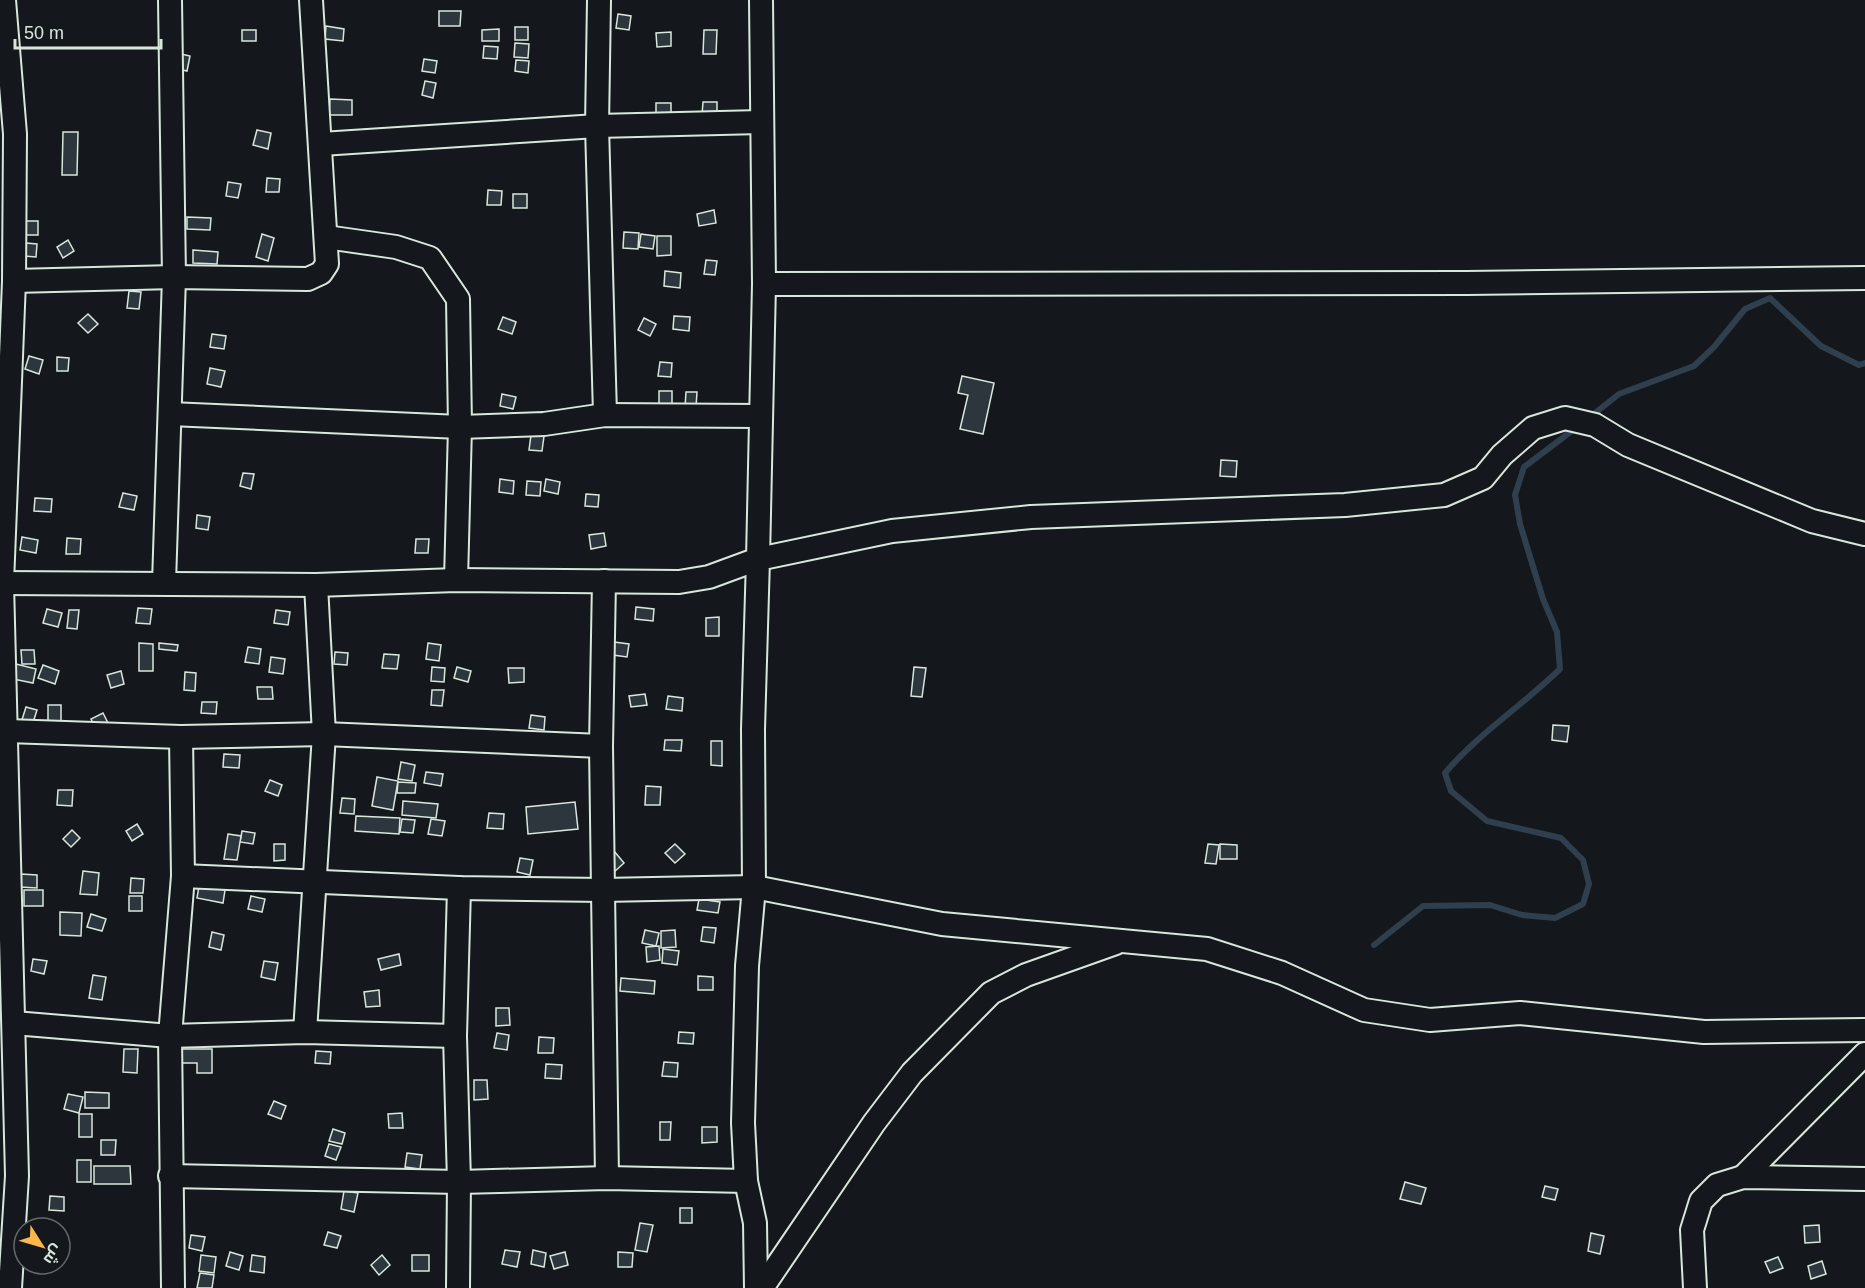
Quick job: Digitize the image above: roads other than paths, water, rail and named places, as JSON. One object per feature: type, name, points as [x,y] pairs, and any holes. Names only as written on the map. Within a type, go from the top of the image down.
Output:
[{"type":"street","points":[[4,0],[14,281],[5,404],[1,583],[7,731],[5,890],[14,1023],[9,1177],[10,1288]]},
{"type":"street","points":[[164,583],[174,278],[170,0]]},
{"type":"street","points":[[14,281],[174,278],[308,279],[321,273],[327,264],[311,0]]},
{"type":"street","points":[[599,0],[597,126],[605,415]]},
{"type":"street","points":[[756,1288],[755,1223],[746,1181],[743,1059],[754,887],[753,729],[764,284],[761,0]]},
{"type":"street","points":[[321,144],[597,126],[762,122]]},
{"type":"street","points":[[326,237],[414,251],[430,258],[458,299],[460,427],[456,580]]},
{"type":"street","points":[[764,284],[1466,283],[1865,278]]},
{"type":"street","points":[[170,414],[460,427],[544,424],[605,415],[759,416]]},
{"type":"street","points":[[1,583],[316,585],[456,580],[679,582],[709,577],[758,559],[892,531],[1031,517],[1345,505],[1444,495],[1482,478],[1502,454],[1533,428],[1564,418],[1595,425],[1628,445],[1812,521],[1865,534]]},
{"type":"street","points":[[604,581],[601,746],[607,1178]]},
{"type":"street","points":[[305,1032],[324,734],[316,585]]},
{"type":"street","points":[[7,731],[181,737],[324,734],[601,746]]},
{"type":"street","points":[[173,1288],[170,1035],[183,876],[181,737]]},
{"type":"street","points":[[183,876],[459,888],[603,890],[754,887],[942,924],[1207,949],[1282,974],[1364,1011],[1430,1020],[1520,1013],[1704,1032],[1865,1030]]},
{"type":"street","points":[[458,1288],[459,1182],[455,1036],[459,888]]},
{"type":"street","points":[[762,1288],[874,1123],[912,1073],[991,993],[1026,975],[1120,941]]},
{"type":"street","points":[[14,1023],[170,1035],[305,1032],[455,1036]]},
{"type":"street","points":[[1743,1177],[1865,1054]]},
{"type":"street","points":[[170,1176],[459,1182],[607,1178],[746,1181]]},
{"type":"street","points":[[1695,1288],[1692,1230],[1701,1201],[1717,1185],[1743,1177],[1865,1179]]},
{"type":"waterway","points":[[1590,417],[1619,394],[1694,366],[1714,347],[1745,309],[1770,298],[1821,346],[1859,365],[1865,363]]},
{"type":"waterway","points":[[1374,945],[1423,906],[1490,905],[1522,915],[1555,918],[1583,904],[1589,884],[1583,860],[1561,838],[1487,821],[1451,791],[1445,773],[1486,732],[1560,669],[1557,632],[1543,599],[1520,524],[1515,495],[1524,467],[1577,427]]}]
